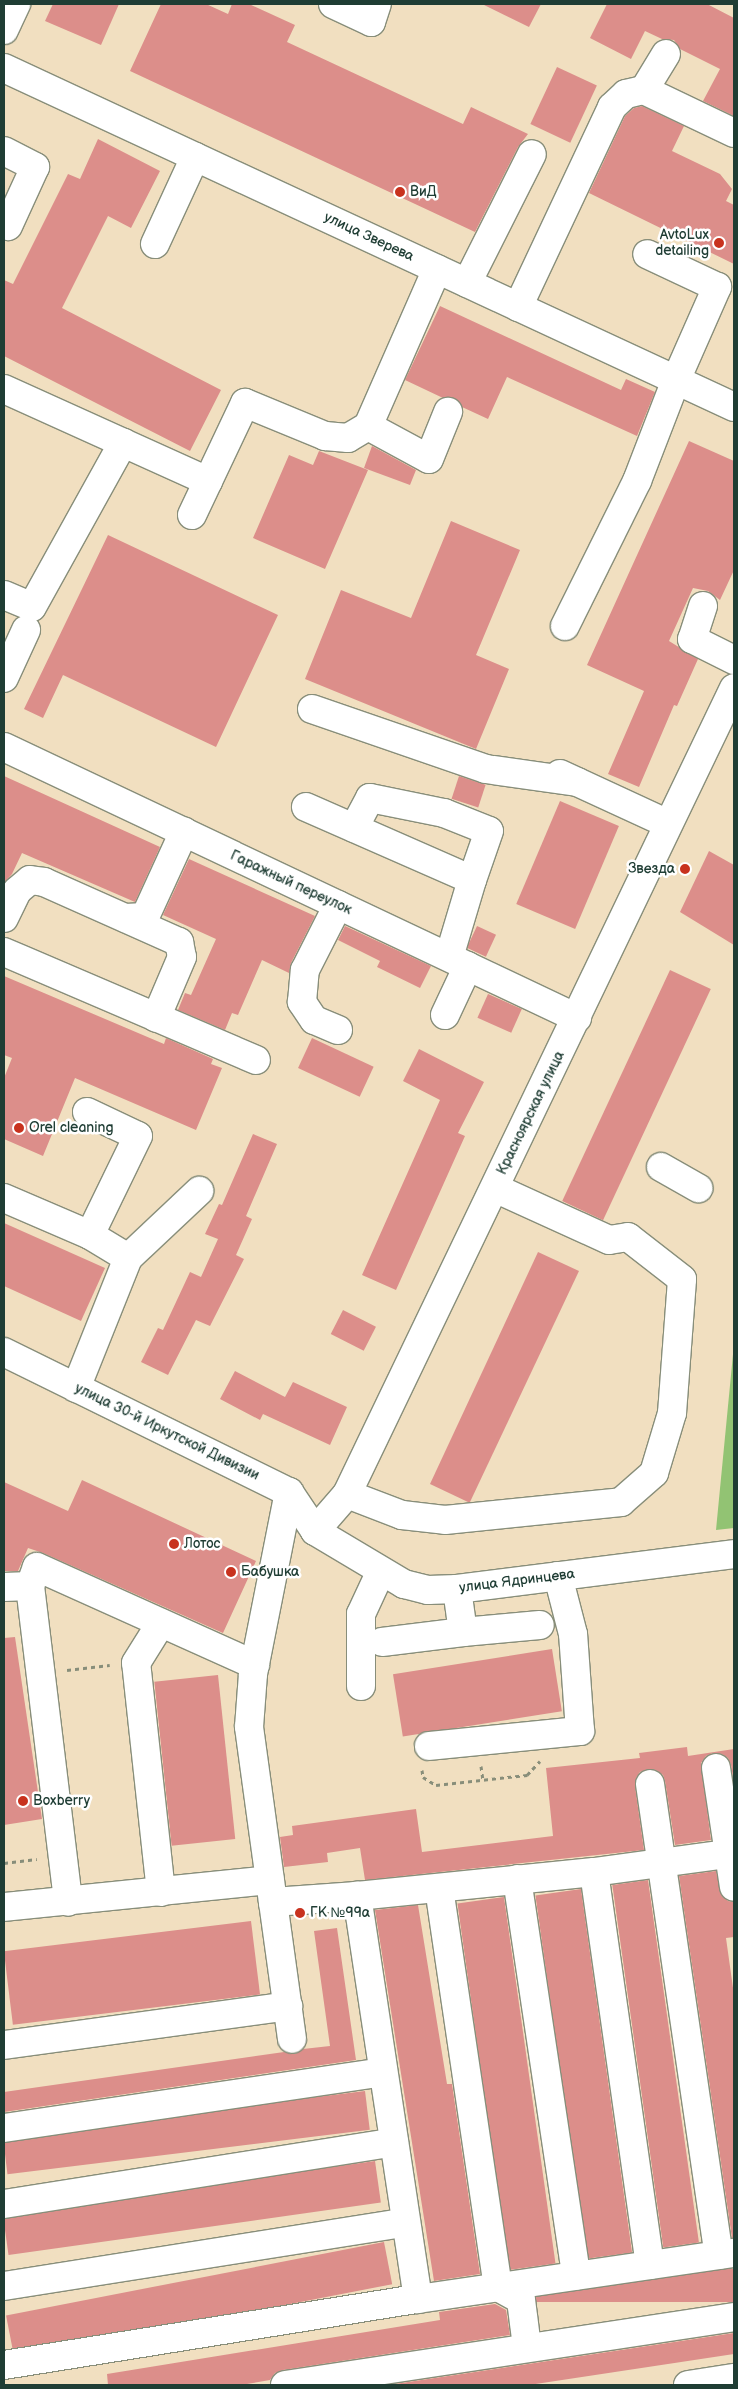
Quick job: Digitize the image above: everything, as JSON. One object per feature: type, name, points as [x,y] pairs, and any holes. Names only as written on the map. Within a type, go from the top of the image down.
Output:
[{"type":"street","points":[[4,30],[16,4]]},
{"type":"street","points":[[333,4],[371,22],[377,4]]},
{"type":"street","points":[[644,90],[666,54]]},
{"type":"street","name":"улица Зверева","points":[[4,68],[734,407]]},
{"type":"street","points":[[518,307],[612,107],[626,94],[644,90],[734,133]]},
{"type":"street","points":[[4,151],[35,167],[8,226]]},
{"type":"street","points":[[467,283],[532,154]]},
{"type":"street","points":[[155,244],[195,157]]},
{"type":"street","points":[[565,626],[637,480],[676,380],[717,288],[647,254]]},
{"type":"street","points":[[192,515],[245,403],[325,436],[348,438],[368,426],[437,269]]},
{"type":"street","points":[[4,389],[208,481]]},
{"type":"street","points":[[368,426],[429,459],[448,412]]},
{"type":"street","points":[[4,595],[32,607],[123,443]]},
{"type":"street","points":[[703,606],[692,639],[734,660]]},
{"type":"street","points":[[4,678],[26,630]]},
{"type":"street","name":"Красноярская улица","points":[[315,1531],[347,1494],[577,1018],[619,923],[734,688]]},
{"type":"street","points":[[312,709],[486,769],[577,782]]},
{"type":"street","name":"Гаражный переулок","points":[[4,748],[577,1018]]},
{"type":"street","points":[[520,756],[668,824]]},
{"type":"street","points":[[354,828],[370,798],[444,813],[489,831],[472,880],[459,962],[445,1015]]},
{"type":"street","points":[[306,807],[472,880]]},
{"type":"street","points":[[126,918],[145,917],[184,832]]},
{"type":"street","points":[[4,918],[16,891],[30,880],[44,882],[179,942],[182,957],[156,1018]]},
{"type":"street","points":[[338,905],[305,970],[302,1002],[314,1020],[338,1030]]},
{"type":"street","points":[[4,952],[256,1060]]},
{"type":"street","points":[[87,1112],[138,1136],[90,1235]]},
{"type":"street","points":[[661,1167],[698,1188]]},
{"type":"street","points":[[347,1494],[402,1515],[446,1520],[621,1502],[654,1473],[672,1413],[682,1279],[628,1237],[609,1240],[495,1188]]},
{"type":"street","points":[[76,1388],[128,1258],[199,1191]]},
{"type":"street","points":[[4,1198],[90,1235],[128,1258]]},
{"type":"street","name":"улица 30-й Иркутской Дивизии","points":[[4,1352],[289,1492]]},
{"type":"street","points":[[289,1492],[315,1531]]},
{"type":"street","points":[[289,1492],[255,1665],[249,1727],[292,2039]]},
{"type":"street","name":"улица Ядринцева","points":[[315,1531],[404,1584],[420,1588],[457,1589],[734,1554]]},
{"type":"street","points":[[68,1902],[40,1673],[17,1586],[37,1567],[255,1665]]},
{"type":"street","points":[[361,1686],[361,1614],[381,1570]]},
{"type":"street","points":[[429,1746],[580,1731],[573,1634],[558,1576]]},
{"type":"street","points":[[457,1589],[463,1632]]},
{"type":"street","points":[[161,1623],[136,1663],[161,1892]]},
{"type":"street","points":[[382,1642],[540,1625]]},
{"type":"street","points":[[716,1768],[734,1887]]},
{"type":"street","points":[[4,2365],[418,2298],[727,2254],[661,1863],[650,1784]]},
{"type":"street","points":[[4,1907],[161,1892],[271,1891],[356,1896],[594,1872],[728,1854]]},
{"type":"street","points":[[594,1872],[650,2265]]},
{"type":"street","points":[[517,1880],[576,2276]]},
{"type":"street","points":[[438,1888],[498,2287]]},
{"type":"street","points":[[356,1896],[418,2298]]},
{"type":"street","points":[[4,2045],[288,2006]]},
{"type":"street","points":[[4,2128],[383,2072]]},
{"type":"street","points":[[4,2204],[394,2142]]},
{"type":"street","points":[[4,2286],[406,2222]]},
{"type":"street","points":[[498,2287],[521,2300],[527,2347]]},
{"type":"street","points":[[285,2385],[734,2316]]},
{"type":"street","points":[[688,2385],[734,2378]]},
{"type":"path","points":[[40,1673],[136,1663]]},
{"type":"path","points":[[4,1863],[62,1856]]},
{"type":"green space","points":[[734,1344],[734,1528],[716,1530]]},
{"type":"building","points":[[53,4],[119,4],[101,45],[45,21]]},
{"type":"building","points":[[161,4],[206,4],[228,14],[232,4],[249,4],[295,25],[287,42],[463,124],[471,107],[528,134],[518,147],[475,232],[130,71]]},
{"type":"building","points":[[482,4],[541,4],[529,27]]},
{"type":"building","points":[[607,4],[707,4],[734,18],[734,116],[703,101],[720,69],[680,49],[674,40],[662,39],[645,31],[631,59],[590,38]]},
{"type":"building","points":[[557,67],[597,86],[570,143],[530,124]]},
{"type":"building","points":[[642,106],[684,126],[672,151],[720,174],[732,189],[726,201],[734,205],[734,264],[589,193],[625,116],[634,108]]},
{"type":"building","points":[[98,139],[160,171],[131,228],[108,216],[62,308],[221,390],[190,451],[4,356],[4,280],[13,284],[68,174],[80,179]]},
{"type":"building","points":[[440,306],[621,390],[626,379],[655,392],[637,436],[507,377],[488,419],[462,407],[454,398],[443,398],[405,380]]},
{"type":"building","points":[[689,441],[734,461],[734,570],[720,600],[708,591],[693,588],[669,641],[698,659],[677,706],[674,705],[639,787],[608,774],[644,691],[587,665]]},
{"type":"building","points":[[372,446],[416,470],[410,485],[364,468]]},
{"type":"building","points":[[319,451],[368,470],[325,569],[253,538],[289,455],[313,465]]},
{"type":"building","points":[[451,521],[520,550],[476,655],[509,669],[476,749],[305,679],[341,590],[411,618]]},
{"type":"building","points":[[108,535],[278,615],[216,747],[63,675],[43,718],[24,709]]},
{"type":"building","points":[[4,776],[160,847],[135,902],[22,853],[12,874],[4,883]]},
{"type":"building","points":[[459,776],[486,785],[478,807],[452,799]]},
{"type":"building","points":[[560,801],[619,826],[575,929],[516,904]]},
{"type":"building","points":[[709,851],[734,865],[734,945],[680,912]]},
{"type":"building","points":[[189,859],[315,916],[291,963],[289,973],[262,960],[238,1015],[232,1013],[225,1030],[178,1010],[185,993],[191,995],[216,939],[163,915]]},
{"type":"building","points":[[345,926],[431,966],[420,988],[377,967],[380,961],[338,940]]},
{"type":"building","points":[[477,926],[496,935],[486,957],[467,948]]},
{"type":"building","points":[[670,970],[711,989],[603,1220],[562,1201]]},
{"type":"building","points":[[4,976],[164,1044],[166,1038],[213,1059],[211,1064],[222,1068],[196,1130],[75,1078],[43,1156],[4,1139],[4,1078],[12,1058],[4,1055]]},
{"type":"building","points":[[488,994],[522,1009],[511,1033],[477,1018]]},
{"type":"building","points":[[312,1038],[374,1067],[360,1097],[298,1068]]},
{"type":"building","points":[[419,1049],[484,1082],[458,1133],[465,1136],[396,1290],[362,1275],[440,1100],[403,1081]]},
{"type":"building","points":[[253,1134],[277,1144],[246,1216],[252,1219],[236,1255],[244,1259],[210,1326],[196,1320],[168,1375],[141,1362],[158,1328],[163,1330],[190,1272],[201,1277],[218,1239],[205,1234],[219,1204],[222,1205]]},
{"type":"building","points":[[4,1223],[105,1268],[81,1321],[4,1286]]},
{"type":"building","points":[[538,1252],[579,1271],[470,1502],[468,1502],[430,1484]]},
{"type":"building","points":[[343,1310],[376,1327],[364,1351],[331,1334]]},
{"type":"building","points":[[235,1371],[285,1397],[293,1382],[347,1407],[330,1445],[263,1414],[260,1420],[220,1399]]},
{"type":"building","points":[[82,1480],[256,1561],[223,1633],[28,1548],[18,1571],[4,1571],[4,1482],[68,1511]]},
{"type":"building","points":[[15,1637],[42,1819],[4,1825],[4,1638]]},
{"type":"building","points":[[552,1649],[562,1711],[403,1736],[393,1674]]},
{"type":"building","points":[[218,1675],[235,1839],[172,1846],[154,1682]]},
{"type":"building","points":[[687,1747],[688,1756],[734,1749],[734,1784],[731,1765],[728,1758],[722,1754],[713,1753],[706,1756],[701,1763],[711,1840],[675,1845],[663,1775],[656,1770],[648,1769],[640,1772],[636,1778],[635,1786],[644,1850],[365,1880],[360,1848],[327,1853],[328,1862],[284,1867],[280,1837],[293,1835],[292,1826],[416,1809],[422,1852],[553,1836],[546,1768],[640,1758],[639,1753]]},
{"type":"building","points":[[716,1871],[722,1896],[728,1901],[734,1902],[734,1937],[726,1938],[734,1995],[734,2238],[732,2238],[679,1876]]},
{"type":"building","points":[[648,1880],[699,2242],[663,2247],[612,1885]]},
{"type":"building","points":[[581,1889],[632,2252],[587,2259],[535,1895]]},
{"type":"building","points":[[504,1897],[555,2263],[509,2270],[457,1904]]},
{"type":"building","points":[[418,1905],[447,2084],[452,2084],[480,2274],[434,2281],[375,1910]]},
{"type":"building","points":[[251,1921],[260,1994],[13,2025],[4,1951]]},
{"type":"building","points":[[337,1928],[356,2060],[4,2112],[4,2092],[284,2052],[295,2054],[303,2049],[330,2046],[314,1931]]},
{"type":"building","points":[[365,2091],[370,2130],[7,2174],[4,2135]]},
{"type":"building","points":[[375,2161],[381,2203],[9,2255],[4,2213]]},
{"type":"building","points":[[384,2242],[392,2284],[14,2358],[6,2315]]},
{"type":"building","points":[[534,2269],[734,2269],[734,2302],[534,2302]]},
{"type":"building","points":[[495,2304],[506,2310],[510,2335],[283,2370],[275,2373],[270,2380],[241,2385],[108,2385],[107,2374],[440,2320],[439,2312]]},
{"type":"building","points":[[734,2333],[734,2354],[529,2385],[388,2385]]},
{"type":"place","name":"ВиД","points":[[400,192]]},
{"type":"place","name":"AvtoLux detailing","points":[[719,243]]},
{"type":"place","name":"Звезда","points":[[685,869]]},
{"type":"place","name":"Orel cleaning","points":[[19,1128]]},
{"type":"place","name":"Лотос","points":[[174,1544]]},
{"type":"place","name":"Бабушка","points":[[231,1572]]},
{"type":"place","name":"Boxberry","points":[[23,1801]]},
{"type":"place","name":"ГК №99а","points":[[300,1913]]}]
